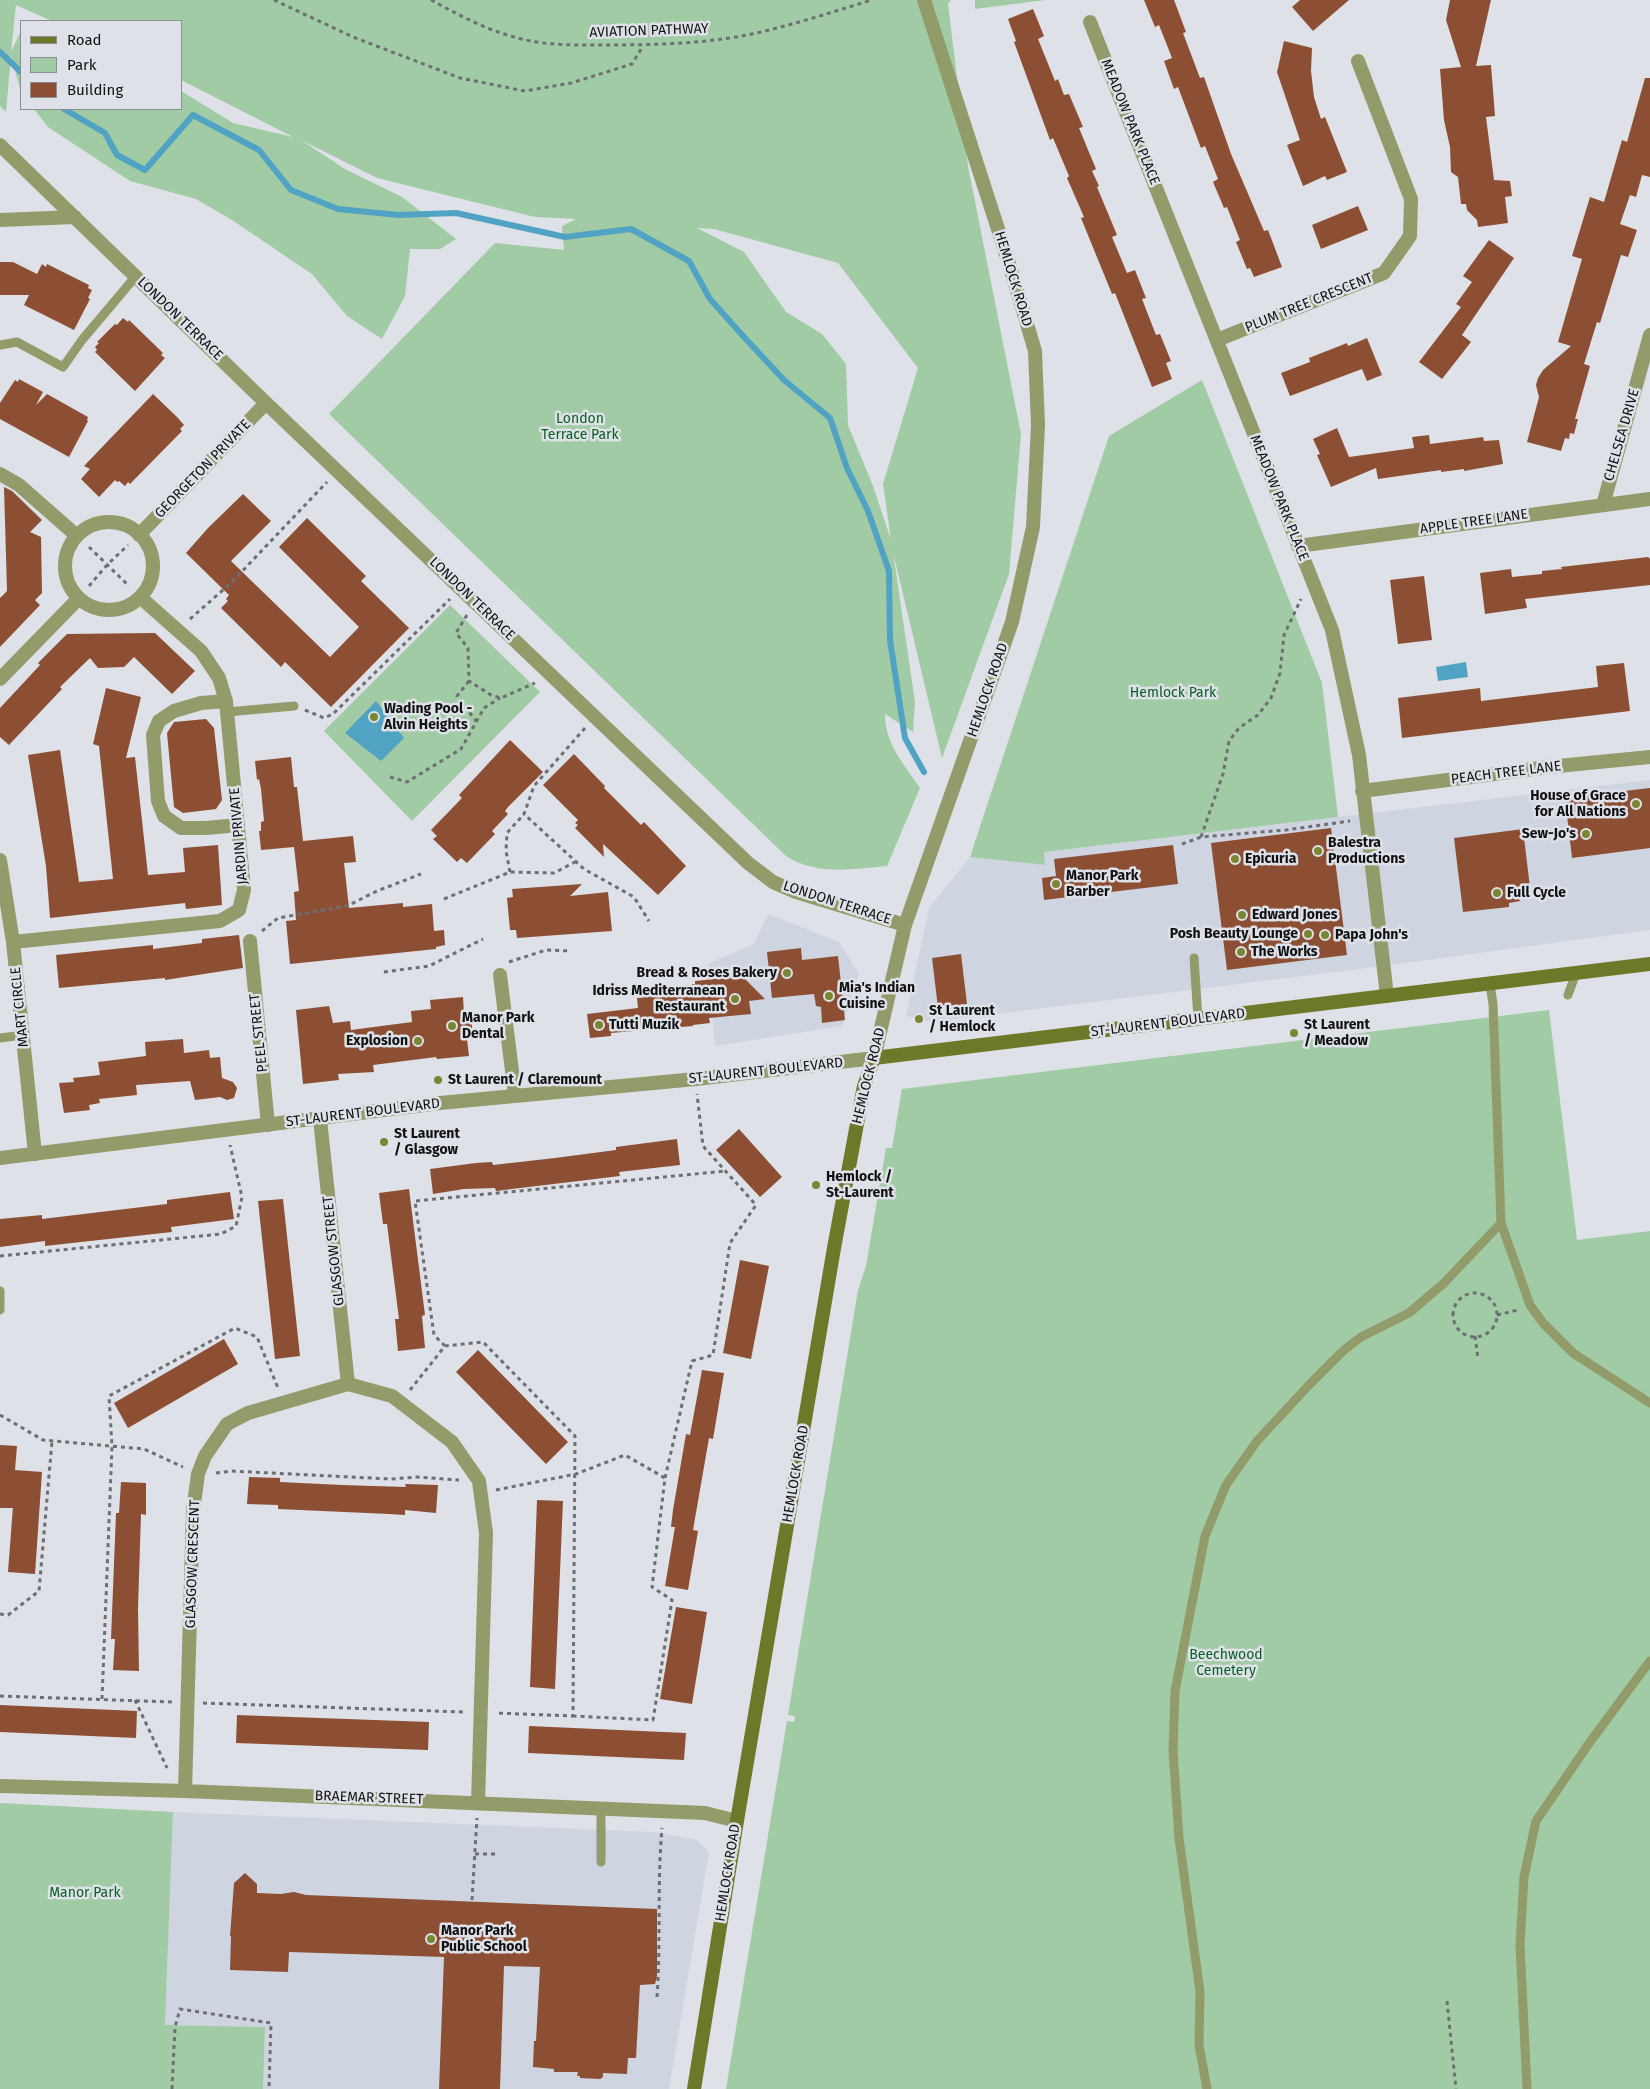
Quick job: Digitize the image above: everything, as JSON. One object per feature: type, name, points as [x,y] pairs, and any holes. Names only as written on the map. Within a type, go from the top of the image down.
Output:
[{"type":"main road","name":"ST-LAURENT BOULEVARD","points":[[874,1058],[1650,964]]},
{"type":"main road","name":"HEMLOCK ROAD","points":[[694,2089],[737,1821],[834,1248],[864,1086],[874,1058]]},
{"type":"street","name":"HEMLOCK ROAD","points":[[874,1058],[905,925],[1012,622],[1033,527],[1038,424],[1035,351],[1008,260],[924,0]]},
{"type":"street","name":"MEADOW PARK PLACE","points":[[1090,22],[1332,630],[1359,755],[1387,996]]},
{"type":"street","name":"PLUM TREE CRESCENT","points":[[1216,340],[1384,273],[1410,236],[1411,199],[1358,61]]},
{"type":"street","name":"LONDON TERRACE","points":[[0,145],[266,403],[748,863],[773,882],[796,892],[905,925]]},
{"type":"street","points":[[0,220],[75,217]]},
{"type":"street","name":"CHELSEA DRIVE","points":[[1603,505],[1650,335]]},
{"type":"street","name":"GEORGETON PRIVATE","points":[[140,535],[266,403]]},
{"type":"street","points":[[0,474],[19,485],[77,536]]},
{"type":"street","name":"APPLE TREE LANE","points":[[1298,546],[1650,499]]},
{"type":"street","points":[[110,521],[122,524],[140,535],[148,545],[152,565],[148,586],[140,597],[120,608],[106,610],[93,607],[79,598],[71,589],[66,576],[65,561],[69,546],[77,536],[87,527],[99,522],[110,521]]},
{"type":"street","name":"JARDIN PRIVATE","points":[[13,942],[220,920],[239,910],[244,890],[226,707],[220,678],[201,651],[140,597]]},
{"type":"street","points":[[0,679],[79,598]]},
{"type":"street","points":[[226,707],[201,702],[174,711],[159,721],[152,735],[158,802],[164,816],[181,828],[238,825]]},
{"type":"street","name":"PEACH TREE LANE","points":[[1362,791],[1548,767],[1650,757]]},
{"type":"street","name":"MART CIRCLE","points":[[0,860],[5,926],[13,942],[35,1154]]},
{"type":"street","name":"PEEL STREET","points":[[250,941],[268,1125]]},
{"type":"street","points":[[502,969],[515,1095]]},
{"type":"street","name":"ST-LAURENT BOULEVARD","points":[[0,1158],[515,1095],[696,1079],[874,1058]]},
{"type":"street","name":"GLASGOW STREET","points":[[320,1119],[348,1384]]},
{"type":"street","points":[[348,1384],[392,1396],[452,1442],[480,1487],[486,1533],[478,1803]]},
{"type":"street","name":"GLASGOW CRESCENT","points":[[184,1790],[193,1511],[198,1474],[205,1456],[227,1424],[248,1413],[348,1384]]},
{"type":"street","name":"BRAEMAR STREET","points":[[0,1786],[184,1790],[705,1813],[737,1821]]},
{"type":"lane","points":[[0,346],[17,342],[64,367],[82,340],[136,276]]},
{"type":"lane","points":[[226,707],[294,706]]},
{"type":"lane","points":[[1194,958],[1198,1019]]},
{"type":"lane","points":[[1568,995],[1576,973]]},
{"type":"lane","points":[[1490,984],[1493,1004],[1501,1223],[1530,1305],[1543,1323],[1573,1353],[1650,1403]]},
{"type":"lane","points":[[0,1038],[23,1035]]},
{"type":"lane","points":[[1207,2089],[1199,2044],[1200,1992],[1179,1838],[1172,1751],[1175,1691],[1192,1592],[1205,1536],[1226,1485],[1257,1441],[1309,1385],[1344,1350],[1361,1337],[1409,1313],[1444,1283],[1501,1223]]},
{"type":"lane","points":[[0,1291],[0,1310]]},
{"type":"lane","points":[[1527,2089],[1520,1945],[1524,1878],[1536,1822],[1590,1742],[1650,1661]]},
{"type":"lane","points":[[601,1809],[601,1862]]},
{"type":"path","points":[[274,0],[353,37],[460,78],[524,91],[571,83],[632,64],[644,45]]},
{"type":"path","name":"AVIATION PATHWAY","points":[[431,0],[477,25],[519,38],[568,45],[644,45],[708,41],[793,24],[872,0]]},
{"type":"path","points":[[178,629],[230,583],[300,508],[338,471]]},
{"type":"path","points":[[79,598],[107,565],[140,535]]},
{"type":"path","points":[[77,536],[140,597]]},
{"type":"path","points":[[294,706],[324,718],[334,714],[461,588]]},
{"type":"path","points":[[1201,837],[1222,774],[1229,741],[1239,728],[1258,715],[1272,698],[1280,673],[1284,634],[1301,598],[1315,588]]},
{"type":"path","points":[[475,602],[456,633],[468,648],[469,681],[457,696],[476,721]]},
{"type":"path","points":[[390,777],[407,782],[461,748],[484,708],[501,698],[538,682],[549,672]]},
{"type":"path","points":[[469,681],[491,695],[501,698]]},
{"type":"path","points":[[510,872],[506,851],[506,833],[524,814],[534,786],[595,716]]},
{"type":"path","points":[[524,814],[575,862],[634,897],[649,921]]},
{"type":"path","points":[[1182,844],[1201,837],[1286,830],[1365,819]]},
{"type":"path","points":[[444,899],[510,872],[554,873],[575,862]]},
{"type":"path","points":[[250,941],[278,918],[347,906],[377,891],[421,874]]},
{"type":"path","points":[[384,972],[429,966],[483,940]]},
{"type":"path","points":[[502,969],[546,950],[571,951]]},
{"type":"path","points":[[0,1696],[481,1712],[653,1720],[672,1600],[652,1587],[665,1478],[692,1361],[713,1355],[730,1243],[756,1206],[703,1146],[696,1079]]},
{"type":"path","points":[[0,1256],[221,1234],[236,1226],[242,1196],[227,1130]]},
{"type":"path","points":[[444,1346],[434,1335],[416,1201],[726,1171]]},
{"type":"path","points":[[1471,1293],[1479,1293],[1492,1300],[1497,1314],[1492,1329],[1486,1334],[1475,1336],[1464,1334],[1455,1322],[1453,1315],[1458,1301],[1471,1293]]},
{"type":"path","points":[[1497,1314],[1516,1312],[1530,1305]]},
{"type":"path","points":[[102,1699],[112,1446],[109,1396],[235,1328],[256,1337],[284,1403]]},
{"type":"path","points":[[1475,1336],[1478,1359]]},
{"type":"path","points":[[400,1403],[444,1346],[483,1342],[575,1436],[573,1716]]},
{"type":"path","points":[[0,1416],[43,1440],[144,1449],[198,1474],[231,1471],[391,1479],[417,1477],[480,1487],[576,1474],[624,1455],[665,1478]]},
{"type":"path","points":[[0,1614],[8,1615],[39,1592],[52,1441]]},
{"type":"path","points":[[135,1700],[167,1768]]},
{"type":"path","points":[[472,1900],[478,1803]]},
{"type":"path","points":[[657,1997],[659,1968],[659,1864],[662,1828]]},
{"type":"path","points":[[475,1854],[499,1854]]},
{"type":"path","points":[[1447,2001],[1456,2089]]},
{"type":"path","points":[[172,2089],[175,2027],[180,2009],[271,2023],[269,2089]]},
{"type":"shaded area","points":[[1650,780],[1650,930],[1352,970],[931,1022],[906,1016],[929,908],[970,857],[1045,865],[1044,852]]},
{"type":"shaded area","points":[[768,914],[839,942],[859,974],[842,1026],[715,1046],[708,964],[754,944]]},
{"type":"shaded area","name":"Manor Park Public School","points":[[173,1812],[655,1832],[697,1840],[709,1852],[669,2089],[263,2089],[265,2027],[165,2025]]},
{"type":"green space","name":"London Terrace Park","points":[[0,0],[951,0],[948,4],[968,166],[1021,434],[1009,574],[942,758],[893,552],[915,702],[913,732],[885,714],[886,724],[896,753],[920,788],[887,866],[835,870],[823,869],[798,862],[786,856],[329,414],[495,243],[564,250],[562,226],[576,219],[535,217],[377,178],[301,140],[345,169],[402,197],[456,239],[440,249],[410,249],[405,296],[382,339],[347,316],[312,274],[232,220],[196,199],[130,181],[48,127],[35,110],[182,110],[182,92],[233,123],[293,137],[182,81],[182,20],[50,20],[16,5],[11,52],[20,33],[20,88],[11,56],[6,112],[0,106]],"holes":[[[697,228],[714,229],[838,263],[918,368],[883,484],[891,540],[873,486],[848,425],[846,364],[822,334],[786,312],[744,252]]]},
{"type":"green space","points":[[975,0],[1045,0],[975,9]]},
{"type":"green space","name":"Hemlock Park","points":[[1202,380],[1322,683],[1338,817],[1044,852],[1045,865],[970,857],[1109,436]]},
{"type":"green space","points":[[450,605],[540,692],[412,821],[324,731]]},
{"type":"green space","name":"Beechwood Cemetery","points":[[1549,1010],[1577,1240],[1650,1231],[1650,2089],[726,2089],[787,1721],[794,1722],[795,1716],[788,1715],[858,1290],[866,1266],[886,1148],[892,1148],[902,1089]]},
{"type":"green space","name":"Manor Park","points":[[0,1803],[173,1812],[165,2025],[265,2027],[263,2089],[0,2089]]},
{"type":"water","points":[[1466,662],[1468,677],[1438,681],[1436,667]]},
{"type":"water","name":"Wading Pool - Alvin Heights","points":[[376,701],[404,738],[381,761],[345,733]]},
{"type":"building","points":[[1144,0],[1174,0],[1186,32],[1183,33],[1200,78],[1204,77],[1231,154],[1264,231],[1268,230],[1282,267],[1254,277],[1250,268],[1247,269],[1236,242],[1240,240],[1227,207],[1224,208],[1213,182],[1218,179],[1205,146],[1201,148],[1178,87],[1174,89],[1164,61],[1172,58],[1159,25],[1155,27]]},
{"type":"building","points":[[1300,0],[1349,0],[1313,31],[1292,7]]},
{"type":"building","points":[[1450,0],[1491,0],[1476,66],[1491,65],[1495,116],[1486,117],[1494,180],[1510,181],[1512,196],[1505,197],[1508,223],[1478,227],[1477,220],[1467,210],[1466,204],[1461,204],[1458,177],[1451,172],[1450,147],[1444,120],[1440,69],[1461,67],[1446,20]]},
{"type":"building","points":[[1033,9],[1044,36],[1038,39],[1055,81],[1058,79],[1064,95],[1069,94],[1083,127],[1079,128],[1096,169],[1092,171],[1099,186],[1097,187],[1117,235],[1112,237],[1127,273],[1135,270],[1146,298],[1142,299],[1156,335],[1160,334],[1171,361],[1166,363],[1172,379],[1152,387],[1115,293],[1112,294],[1081,218],[1084,217],[1067,178],[1069,176],[1053,138],[1050,140],[1014,42],[1016,41],[1008,19]]},
{"type":"building","points":[[1284,41],[1312,48],[1311,71],[1314,97],[1321,119],[1325,117],[1347,172],[1327,180],[1325,176],[1303,186],[1287,145],[1300,140],[1277,72]]},
{"type":"building","points":[[1645,78],[1650,78],[1650,177],[1642,175],[1636,197],[1630,195],[1620,224],[1637,230],[1628,257],[1621,255],[1600,323],[1597,322],[1584,364],[1590,366],[1575,419],[1578,419],[1574,434],[1570,433],[1569,439],[1565,438],[1561,451],[1527,442],[1539,397],[1536,385],[1538,378],[1543,370],[1571,346],[1558,342],[1582,259],[1572,256],[1590,197],[1604,202],[1622,140],[1627,142]]},
{"type":"building","points":[[1358,206],[1368,230],[1321,249],[1312,225]]},
{"type":"building","points":[[1489,240],[1514,258],[1462,335],[1471,342],[1442,379],[1419,362],[1461,307],[1456,304],[1472,282],[1463,276]]},
{"type":"building","points":[[0,262],[13,262],[37,274],[42,264],[46,267],[47,264],[89,285],[88,288],[92,290],[88,298],[90,299],[74,330],[24,305],[29,295],[0,295]]},
{"type":"building","points":[[123,318],[128,322],[129,320],[163,353],[161,355],[165,358],[135,391],[95,352],[97,350],[95,347],[99,343],[97,342]]},
{"type":"building","points":[[1367,338],[1382,375],[1367,381],[1362,369],[1290,396],[1281,373],[1310,362],[1309,358],[1347,343],[1348,346]]},
{"type":"building","points":[[19,379],[43,392],[36,405],[47,394],[88,417],[88,421],[69,457],[0,419],[0,403],[15,380],[18,382]]},
{"type":"building","points":[[153,394],[184,425],[180,429],[182,431],[130,484],[128,482],[125,486],[115,480],[99,497],[81,479],[90,469],[84,466]]},
{"type":"building","points":[[1337,428],[1349,457],[1414,448],[1412,437],[1429,435],[1430,444],[1483,437],[1484,441],[1499,440],[1503,464],[1464,471],[1464,469],[1441,472],[1441,470],[1378,479],[1376,468],[1331,487],[1317,455],[1320,454],[1313,439]]},
{"type":"building","points":[[4,487],[12,491],[42,520],[30,532],[41,537],[42,593],[35,600],[40,605],[0,647],[0,598],[7,591]]},
{"type":"building","points":[[243,494],[271,521],[231,561],[330,657],[359,627],[279,547],[307,518],[366,576],[361,581],[409,628],[331,707],[285,662],[281,667],[221,608],[228,601],[226,599],[229,595],[186,553],[208,528]]},
{"type":"building","points":[[1648,557],[1650,559],[1650,585],[1525,599],[1527,608],[1485,614],[1480,573],[1511,569],[1512,577],[1542,574],[1542,571],[1562,569],[1561,567]]},
{"type":"building","points":[[1424,576],[1432,640],[1398,644],[1390,580]]},
{"type":"building","points":[[155,633],[195,671],[172,694],[134,657],[124,667],[98,668],[90,658],[60,687],[62,689],[9,745],[0,737],[0,708],[40,665],[38,663],[67,634]]},
{"type":"building","points":[[1624,663],[1630,711],[1402,738],[1398,698],[1480,688],[1481,701],[1598,687],[1596,666]]},
{"type":"building","points":[[106,688],[141,697],[126,758],[135,757],[148,875],[185,872],[183,848],[218,845],[222,905],[186,909],[185,903],[50,918],[46,866],[28,755],[60,750],[79,882],[113,879],[99,746],[93,744]]},
{"type":"building","points":[[206,719],[214,728],[222,800],[216,809],[183,813],[174,807],[167,733],[174,722]]},
{"type":"building","points":[[510,740],[543,772],[508,807],[505,811],[508,814],[492,831],[495,834],[467,863],[461,858],[457,862],[433,839],[437,836],[431,830],[462,798],[459,795]]},
{"type":"building","points":[[574,754],[605,786],[604,788],[641,825],[644,822],[686,866],[658,895],[603,844],[604,857],[575,828],[578,825],[575,823],[578,820],[543,785]]},
{"type":"building","points":[[291,757],[294,787],[297,787],[303,841],[353,836],[356,862],[344,863],[349,908],[403,903],[403,907],[432,904],[434,931],[444,930],[445,945],[436,947],[436,949],[290,964],[286,921],[296,920],[294,892],[299,891],[294,847],[261,850],[259,831],[261,831],[261,822],[264,821],[261,789],[259,779],[257,780],[255,761]]},
{"type":"building","points":[[1650,788],[1650,848],[1572,858],[1565,798]]},
{"type":"building","points":[[1331,828],[1347,955],[1227,970],[1211,843]]},
{"type":"building","points":[[1523,829],[1531,896],[1519,897],[1520,901],[1509,903],[1509,907],[1463,912],[1454,838]]},
{"type":"building","points":[[1173,845],[1178,884],[1044,900],[1042,878],[1056,876],[1054,859]]},
{"type":"building","points":[[582,884],[570,896],[608,892],[612,931],[517,938],[516,930],[510,930],[507,898],[513,897],[512,889]]},
{"type":"building","points":[[239,935],[243,968],[165,980],[165,978],[59,988],[56,955],[153,945],[153,949],[202,943],[202,939]]},
{"type":"building","points":[[801,948],[802,960],[838,956],[845,1020],[822,1023],[821,1007],[816,1006],[814,994],[772,998],[767,952]]},
{"type":"building","points":[[961,954],[967,1004],[938,1008],[932,958]]},
{"type":"building","points":[[742,976],[765,999],[749,1001],[751,1014],[709,1018],[710,1023],[693,1026],[611,1033],[611,1036],[590,1038],[587,1014],[638,1008],[637,998],[693,992],[692,984],[695,984],[695,981]]},
{"type":"building","points":[[463,997],[464,1014],[471,1014],[473,1038],[467,1039],[469,1056],[437,1059],[436,1057],[373,1065],[374,1072],[338,1074],[339,1080],[303,1084],[296,1010],[329,1006],[333,1023],[350,1021],[351,1030],[412,1022],[411,1011],[431,1009],[430,1000]]},
{"type":"building","points":[[183,1039],[184,1053],[209,1050],[210,1058],[220,1057],[222,1078],[233,1082],[237,1088],[234,1098],[227,1100],[220,1097],[195,1100],[190,1081],[136,1085],[137,1095],[99,1099],[100,1103],[89,1105],[90,1110],[64,1113],[59,1083],[74,1082],[73,1078],[100,1075],[98,1062],[146,1056],[145,1042]]},
{"type":"building","points":[[739,1129],[782,1177],[760,1197],[716,1150]]},
{"type":"building","points":[[677,1139],[680,1165],[619,1172],[620,1176],[496,1191],[495,1188],[464,1189],[433,1194],[430,1169],[476,1163],[492,1162],[493,1165],[555,1158]]},
{"type":"building","points":[[409,1189],[425,1315],[422,1316],[425,1348],[398,1351],[395,1319],[399,1319],[387,1224],[383,1224],[379,1193]]},
{"type":"building","points":[[230,1192],[234,1219],[171,1227],[172,1232],[45,1246],[45,1241],[0,1247],[0,1219],[42,1215],[42,1219],[167,1204],[167,1200]]},
{"type":"building","points":[[283,1199],[300,1356],[275,1359],[258,1201]]},
{"type":"building","points":[[740,1260],[769,1266],[751,1359],[723,1353]]},
{"type":"building","points":[[224,1339],[238,1364],[128,1428],[114,1403]]},
{"type":"building","points":[[478,1350],[568,1442],[546,1464],[456,1372]]},
{"type":"building","points":[[702,1370],[724,1373],[713,1439],[709,1438],[693,1530],[698,1531],[688,1590],[665,1586],[675,1527],[671,1527],[673,1510],[686,1434],[690,1435]]},
{"type":"building","points":[[0,1445],[17,1446],[15,1470],[42,1472],[35,1574],[8,1572],[13,1508],[0,1508]]},
{"type":"building","points":[[249,1477],[280,1478],[280,1482],[342,1485],[406,1487],[405,1484],[438,1485],[436,1513],[405,1510],[405,1515],[278,1509],[278,1505],[247,1504]]},
{"type":"building","points":[[121,1482],[146,1483],[146,1515],[141,1514],[138,1608],[139,1671],[113,1670],[115,1639],[111,1639],[116,1513],[119,1513]]},
{"type":"building","points":[[537,1500],[563,1501],[555,1689],[530,1687]]},
{"type":"building","points":[[676,1607],[707,1612],[692,1704],[660,1699]]},
{"type":"building","points":[[0,1705],[137,1711],[136,1738],[0,1732]]},
{"type":"building","points":[[237,1715],[429,1722],[428,1750],[236,1743]]},
{"type":"building","points":[[529,1726],[686,1733],[684,1760],[528,1753]]},
{"type":"building","points":[[245,1873],[257,1884],[257,1893],[281,1894],[294,1892],[306,1895],[657,1909],[657,1977],[655,1984],[640,1985],[636,2058],[628,2058],[627,2074],[603,2073],[603,2077],[600,2079],[580,2078],[580,2076],[577,2076],[578,2072],[554,2072],[554,2069],[533,2067],[540,1967],[504,1966],[500,2089],[439,2089],[444,1957],[289,1952],[288,1972],[230,1970],[230,1936],[234,1883]]},
{"type":"waterway","points":[[0,52],[20,71]]},
{"type":"waterway","points":[[66,110],[105,133],[117,155],[145,170],[193,115],[259,150],[291,190],[338,209],[399,215],[456,213],[565,237],[631,229],[689,261],[710,299],[744,337],[784,380],[830,418],[847,468],[868,511],[889,571],[890,640],[905,738],[924,772]]},
{"type":"place","name":"Wading Pool - Alvin Heights","points":[[374,717]]},
{"type":"place","name":"House of Grace for All Nations","points":[[1636,804]]},
{"type":"place","name":"Sew-Jo's","points":[[1586,834]]},
{"type":"place","name":"Balestra Productions","points":[[1318,851]]},
{"type":"place","name":"Epicuria","points":[[1235,859]]},
{"type":"place","name":"Manor Park Barber","points":[[1056,884]]},
{"type":"place","name":"Full Cycle","points":[[1497,893]]},
{"type":"place","name":"Edward Jones","points":[[1242,915]]},
{"type":"place","name":"Posh Beauty Lounge","points":[[1308,934]]},
{"type":"place","name":"Papa John's","points":[[1325,935]]},
{"type":"place","name":"The Works","points":[[1241,952]]},
{"type":"place","name":"Bread & Roses Bakery","points":[[787,973]]},
{"type":"place","name":"Mia's Indian Cuisine","points":[[829,996]]},
{"type":"place","name":"Idriss Mediterranean Restaurant","points":[[735,999]]},
{"type":"place","name":"St Laurent / Hemlock","points":[[919,1019]]},
{"type":"place","name":"Tutti Muzik","points":[[599,1025]]},
{"type":"place","name":"Manor Park Dental","points":[[452,1026]]},
{"type":"place","name":"St Laurent / Meadow","points":[[1294,1033]]},
{"type":"place","name":"Explosion","points":[[418,1041]]},
{"type":"place","name":"St Laurent / Claremount","points":[[438,1080]]},
{"type":"place","name":"St Laurent / Glasgow","points":[[384,1142]]},
{"type":"place","name":"Hemlock / St-Laurent","points":[[816,1185]]},
{"type":"place","name":"Manor Park Public School","points":[[431,1939]]}]
